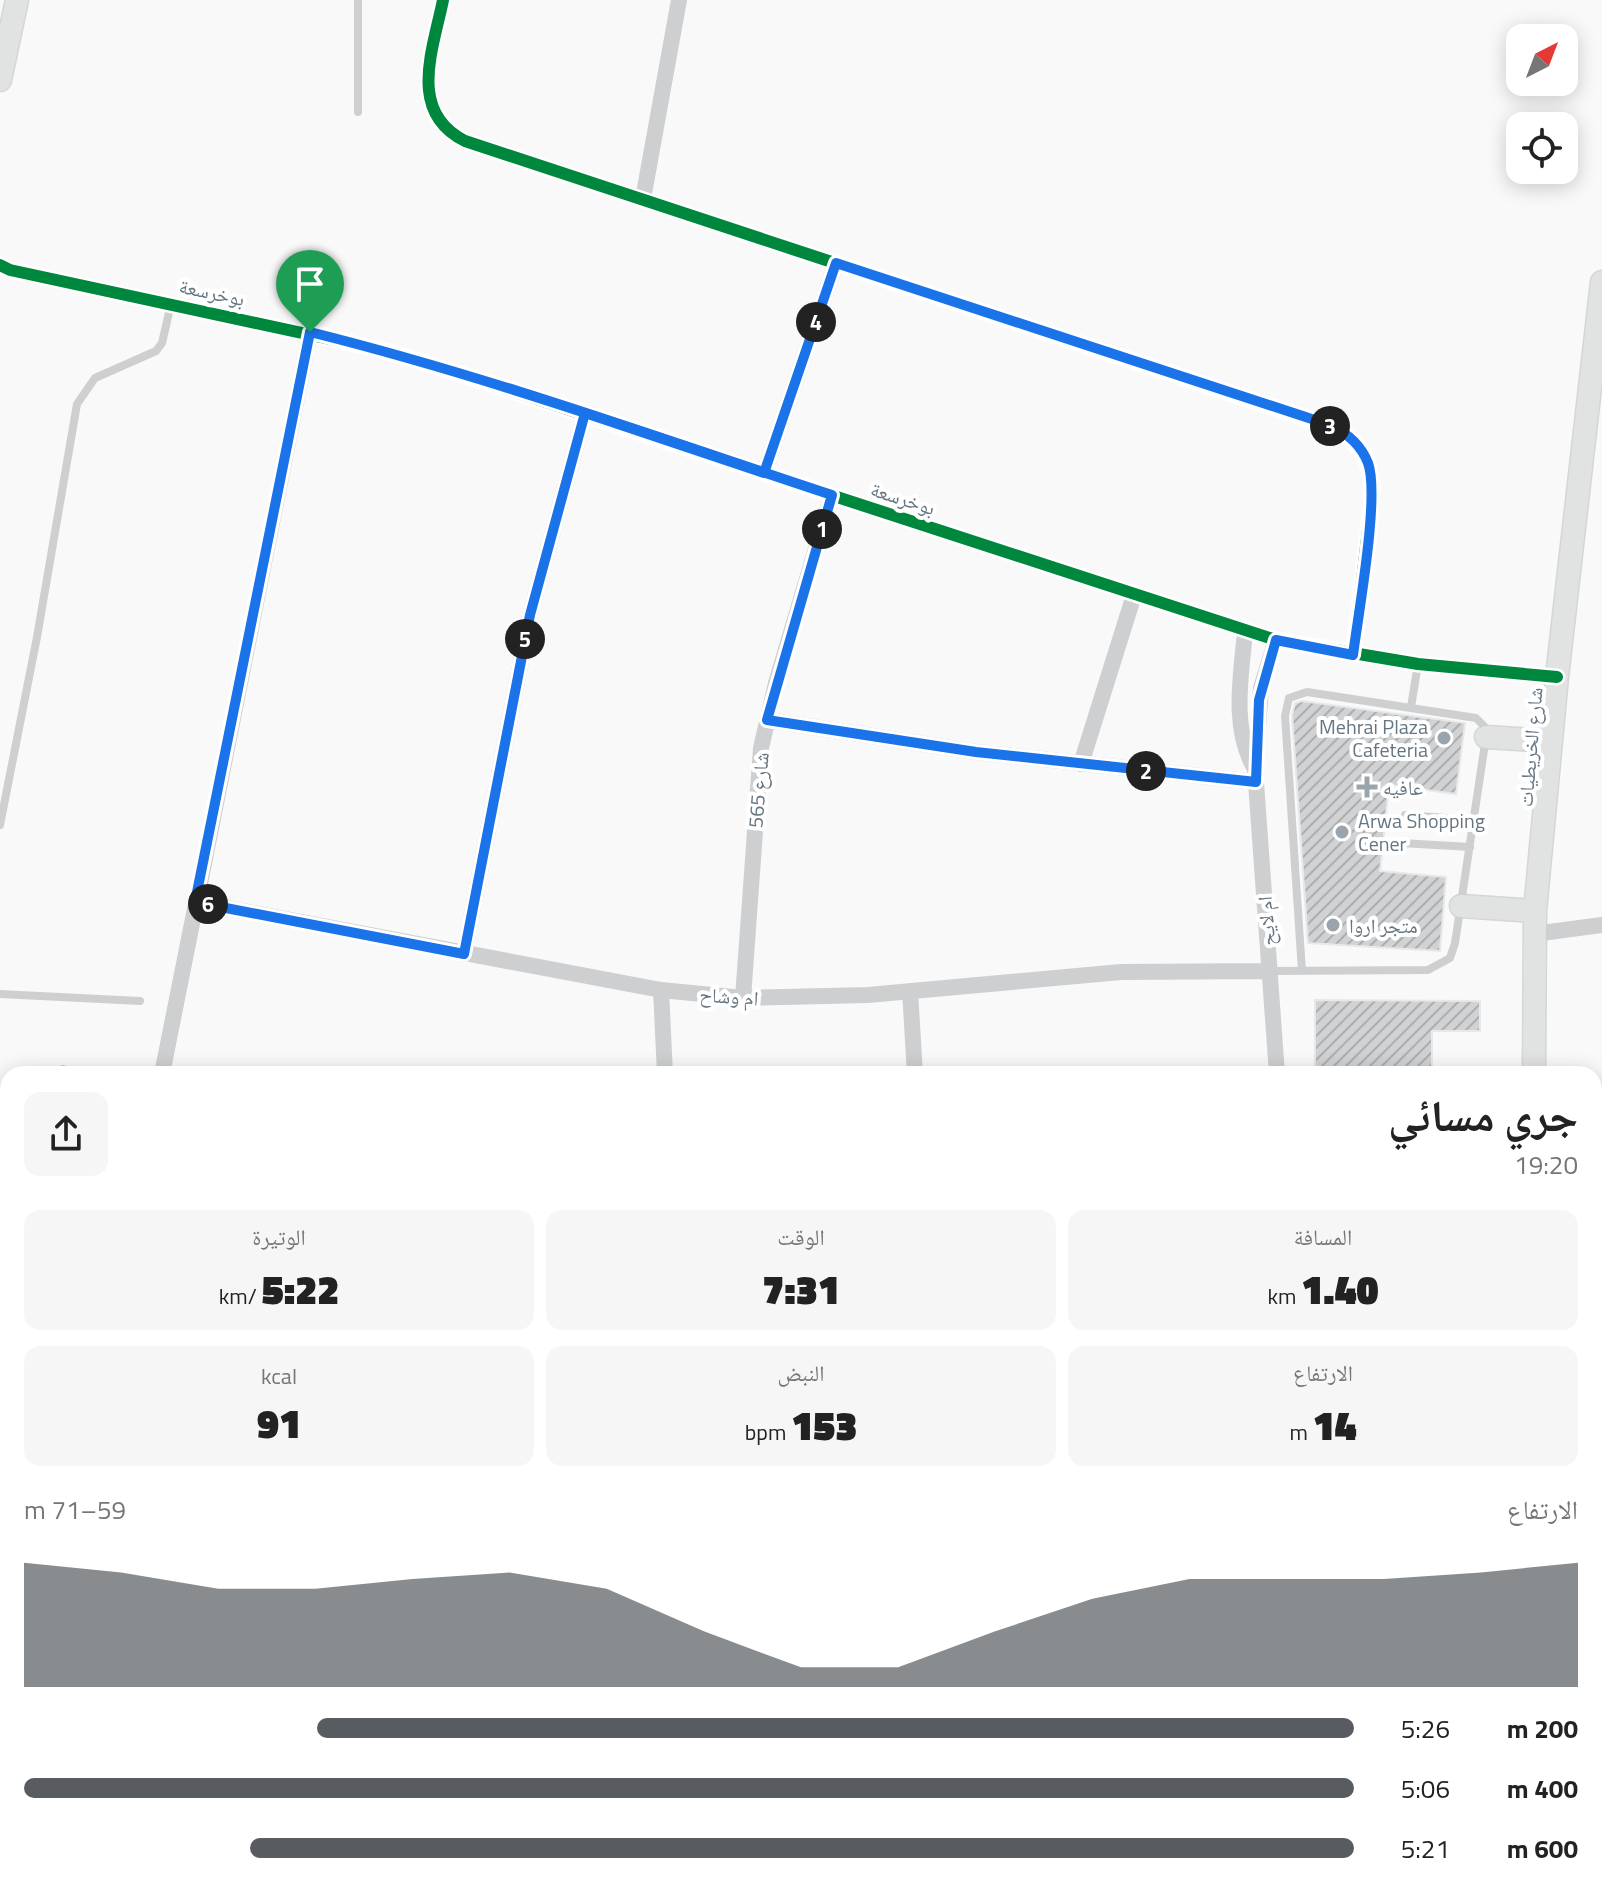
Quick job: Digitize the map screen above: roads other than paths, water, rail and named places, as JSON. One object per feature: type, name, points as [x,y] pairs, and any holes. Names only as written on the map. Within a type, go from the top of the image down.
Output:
[{"type":"street","points":[[0,80],[17,0]]},
{"type":"street","points":[[443,0],[427,84],[428,99],[441,124],[465,141],[1330,425],[1351,438],[1365,455],[1373,488],[1353,655]]},
{"type":"street","points":[[643,199],[679,0]]},
{"type":"street","points":[[764,473],[836,263]]},
{"type":"street","name":"بوخرسعة","points":[[3,269],[310,332],[409,357],[1245,632],[1353,655],[1557,677]]},
{"type":"street","name":"شارع الخريطيات","points":[[1534,1066],[1535,911],[1557,677],[1602,282]]},
{"type":"street","points":[[164,1066],[310,332]]},
{"type":"street","points":[[464,954],[530,615],[585,413]]},
{"type":"street","name":"شارع 565","points":[[743,998],[757,777],[767,720],[832,495]]},
{"type":"street","points":[[1081,764],[1134,595]]},
{"type":"street","name":"ام لايح","points":[[1245,632],[1240,707],[1246,750],[1256,775]]},
{"type":"street","name":"ام لايح","points":[[1276,640],[1261,688],[1256,775],[1276,1066]]},
{"type":"street","points":[[767,720],[976,752],[1081,764],[1256,775]]},
{"type":"street","points":[[1486,737],[1551,741]]},
{"type":"street","name":"ام وشاح","points":[[195,902],[661,990],[743,998],[827,997],[1079,974],[1270,971]]},
{"type":"street","points":[[1461,906],[1535,911]]},
{"type":"street","points":[[1534,934],[1602,925]]},
{"type":"street","points":[[661,990],[665,1066]]},
{"type":"street","points":[[910,991],[915,1066]]},
{"type":"lane","points":[[358,0],[358,112]]},
{"type":"lane","points":[[0,825],[37,637],[77,404],[95,378],[156,351],[162,343],[171,304]]},
{"type":"lane","points":[[1411,707],[1418,664]]},
{"type":"lane","points":[[1270,971],[1302,971],[1436,968],[1454,951],[1486,737],[1484,726],[1476,718],[1307,692],[1294,694],[1286,703],[1302,971]]},
{"type":"lane","points":[[1405,815],[1474,820]]},
{"type":"lane","points":[[1401,843],[1470,847]]},
{"type":"lane","points":[[0,994],[140,1001]]},
{"type":"place","name":"Mehrai Plaza Cafeteria","points":[[1444,738]]},
{"type":"place","name":"عافيه","points":[[1367,787]]},
{"type":"place","name":"Arwa Shopping Cener","points":[[1342,832]]},
{"type":"place","name":"متجر اروا","points":[[1333,925]]}]
